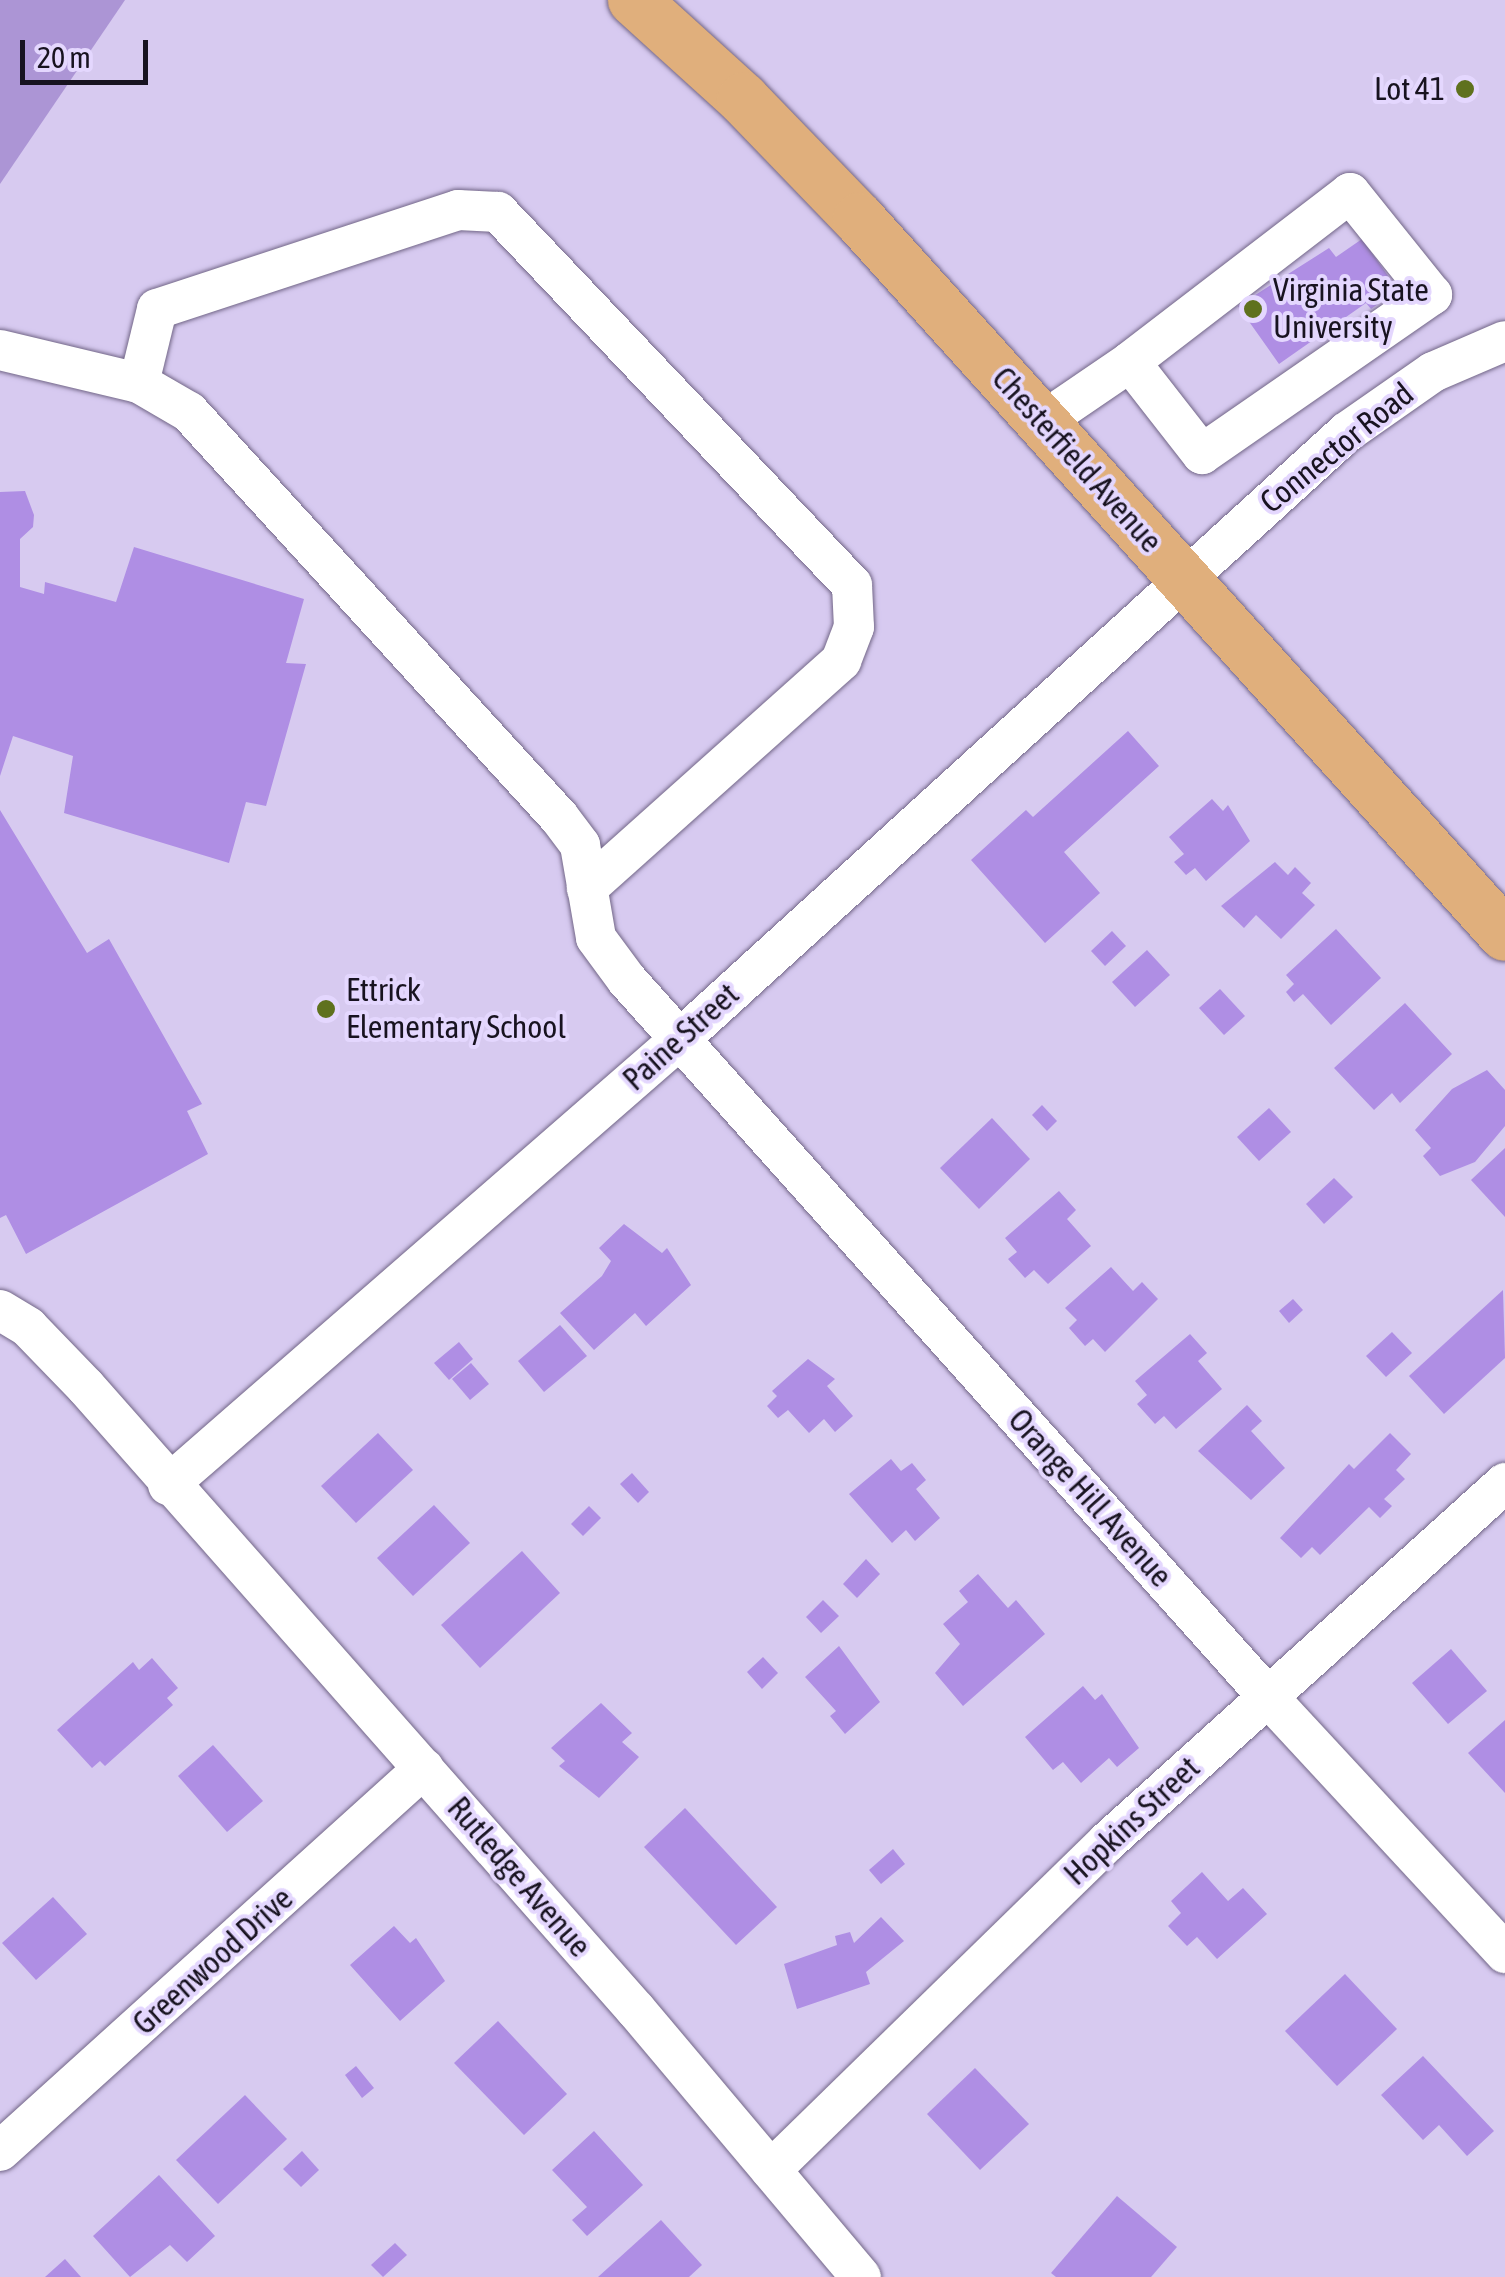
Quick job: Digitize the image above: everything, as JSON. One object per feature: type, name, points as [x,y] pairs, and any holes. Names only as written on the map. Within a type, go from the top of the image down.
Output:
[{"type":"main road","name":"Chesterfield Avenue","points":[[634,0],[756,112],[1184,577],[1505,935]]},
{"type":"street","points":[[1042,422],[1130,362],[1350,193],[1432,295],[1202,454],[1130,362]]},
{"type":"street","points":[[139,383],[158,309],[458,210],[498,212],[852,585],[854,628],[842,662],[587,888]]},
{"type":"street","name":"Connector Road","points":[[1184,577],[1347,432],[1433,372],[1505,341]]},
{"type":"street","name":"Orange Hill Avenue","points":[[0,350],[139,383],[189,412],[559,817],[580,845],[596,938],[679,1040],[1268,1697],[1505,1952]]},
{"type":"street","name":"Paine Street","points":[[168,1484],[679,1040],[1184,577]]},
{"type":"street","name":"Rutledge Avenue","points":[[0,1310],[28,1327],[86,1387],[168,1484],[424,1768],[861,2277]]},
{"type":"street","name":"Hopkins Street","points":[[771,2170],[1107,1842],[1505,1483]]},
{"type":"street","name":"Greenwood Drive","points":[[0,2151],[424,1768]]},
{"type":"shaded area","points":[[0,0],[125,0],[0,184]]},
{"type":"building","points":[[1362,239],[1398,290],[1371,309],[1366,303],[1279,364],[1238,306],[1329,248],[1336,257]]},
{"type":"building","points":[[25,491],[34,515],[33,527],[20,539],[20,587],[44,594],[45,582],[116,602],[134,547],[304,599],[286,663],[306,664],[266,806],[246,802],[229,863],[64,813],[73,756],[13,736],[0,776],[0,492]]},
{"type":"building","points":[[1128,731],[1159,766],[1064,852],[1100,893],[1045,943],[971,860],[1026,810],[1033,817]]},
{"type":"building","points":[[1212,799],[1223,811],[1228,805],[1250,841],[1206,881],[1195,868],[1186,875],[1174,862],[1184,854],[1169,837]]},
{"type":"building","points":[[0,810],[87,953],[109,939],[202,1104],[187,1111],[208,1154],[26,1254],[6,1215],[0,1218]]},
{"type":"building","points":[[1275,862],[1288,875],[1295,867],[1311,883],[1302,893],[1315,905],[1281,939],[1256,915],[1244,928],[1221,906]]},
{"type":"building","points":[[1336,929],[1381,978],[1331,1025],[1303,994],[1294,1002],[1286,992],[1294,984],[1286,975]]},
{"type":"building","points":[[1112,931],[1126,946],[1105,966],[1091,951]]},
{"type":"building","points":[[1147,950],[1170,975],[1135,1007],[1112,982]]},
{"type":"building","points":[[1220,989],[1245,1016],[1224,1035],[1199,1008]]},
{"type":"building","points":[[1405,1003],[1452,1054],[1400,1103],[1392,1093],[1374,1110],[1334,1068]]},
{"type":"building","points":[[1487,1070],[1505,1090],[1505,1126],[1475,1162],[1440,1176],[1423,1156],[1431,1148],[1415,1130],[1452,1089]]},
{"type":"building","points":[[1042,1105],[1057,1121],[1047,1131],[1032,1115]]},
{"type":"building","points":[[1269,1108],[1291,1132],[1259,1161],[1237,1137]]},
{"type":"building","points":[[992,1118],[1030,1159],[979,1209],[940,1168]]},
{"type":"building","points":[[1505,1148],[1505,1217],[1471,1180]]},
{"type":"building","points":[[1334,1178],[1353,1197],[1324,1224],[1306,1204]]},
{"type":"building","points":[[1059,1191],[1076,1210],[1067,1219],[1091,1246],[1048,1284],[1034,1270],[1025,1278],[1008,1259],[1017,1252],[1005,1238]]},
{"type":"building","points":[[624,1224],[662,1253],[667,1248],[691,1285],[646,1326],[635,1313],[594,1350],[560,1313],[602,1276],[611,1261],[599,1248]]},
{"type":"building","points":[[1111,1267],[1133,1291],[1142,1282],[1158,1299],[1105,1352],[1093,1339],[1085,1346],[1069,1328],[1077,1320],[1065,1308]]},
{"type":"building","points":[[1503,1290],[1505,1358],[1444,1414],[1409,1376]]},
{"type":"building","points":[[1293,1299],[1303,1310],[1289,1323],[1279,1311]]},
{"type":"building","points":[[560,1325],[587,1356],[544,1392],[518,1361]]},
{"type":"building","points":[[1392,1332],[1412,1353],[1386,1377],[1366,1356]]},
{"type":"building","points":[[1190,1334],[1207,1353],[1198,1361],[1222,1389],[1176,1429],[1164,1416],[1155,1424],[1137,1404],[1147,1395],[1135,1381]]},
{"type":"building","points":[[459,1342],[473,1359],[449,1380],[434,1363]]},
{"type":"building","points":[[808,1359],[835,1379],[827,1386],[853,1416],[835,1432],[824,1419],[809,1433],[788,1410],[778,1418],[767,1406],[777,1396],[772,1391]]},
{"type":"building","points":[[471,1363],[489,1384],[470,1400],[452,1379]]},
{"type":"building","points":[[1247,1405],[1262,1421],[1251,1431],[1285,1468],[1251,1500],[1198,1451]]},
{"type":"building","points":[[378,1433],[413,1470],[356,1523],[321,1486]]},
{"type":"building","points":[[1390,1433],[1411,1454],[1396,1470],[1405,1479],[1384,1499],[1392,1506],[1380,1518],[1369,1507],[1320,1555],[1312,1547],[1301,1558],[1280,1538],[1349,1464],[1354,1469]]},
{"type":"building","points":[[891,1459],[901,1471],[912,1463],[926,1480],[916,1489],[940,1518],[915,1541],[906,1530],[892,1543],[849,1494]]},
{"type":"building","points":[[632,1473],[649,1492],[638,1503],[620,1484]]},
{"type":"building","points":[[434,1505],[470,1543],[413,1596],[377,1558]]},
{"type":"building","points":[[589,1506],[601,1518],[583,1536],[571,1524]]},
{"type":"building","points":[[522,1551],[560,1593],[480,1668],[441,1625]]},
{"type":"building","points":[[866,1559],[880,1574],[857,1598],[843,1584]]},
{"type":"building","points":[[978,1574],[1008,1608],[1016,1600],[1045,1634],[963,1706],[935,1673],[960,1644],[943,1624],[968,1602],[959,1591]]},
{"type":"building","points":[[823,1600],[839,1616],[821,1633],[806,1617]]},
{"type":"building","points":[[839,1646],[880,1702],[845,1734],[830,1716],[836,1711],[805,1677]]},
{"type":"building","points":[[1451,1649],[1487,1691],[1448,1724],[1412,1683]]},
{"type":"building","points":[[763,1657],[778,1673],[762,1689],[747,1672]]},
{"type":"building","points":[[152,1658],[178,1688],[167,1698],[173,1705],[105,1766],[100,1761],[92,1768],[57,1730],[133,1662],[139,1670]]},
{"type":"building","points":[[1083,1686],[1095,1700],[1102,1694],[1139,1748],[1117,1767],[1109,1758],[1081,1783],[1063,1762],[1053,1770],[1025,1737]]},
{"type":"building","points":[[601,1703],[632,1733],[622,1742],[639,1757],[599,1798],[559,1766],[565,1761],[551,1748]]},
{"type":"building","points":[[1505,1720],[1505,1793],[1468,1753]]},
{"type":"building","points":[[213,1745],[263,1801],[227,1832],[178,1776]]},
{"type":"building","points":[[685,1808],[777,1907],[736,1945],[644,1847]]},
{"type":"building","points":[[893,1849],[905,1864],[881,1884],[869,1870]]},
{"type":"building","points":[[1202,1872],[1228,1901],[1243,1888],[1267,1914],[1217,1959],[1197,1937],[1187,1946],[1168,1926],[1181,1913],[1171,1901]]},
{"type":"building","points":[[53,1897],[87,1934],[36,1980],[2,1943]]},
{"type":"building","points":[[881,1917],[904,1941],[866,1972],[870,1984],[797,2009],[784,1964],[837,1945],[835,1936],[850,1932],[854,1943]]},
{"type":"building","points":[[394,1926],[410,1943],[416,1938],[445,1981],[400,2021],[350,1965]]},
{"type":"building","points":[[1345,1974],[1397,2029],[1337,2086],[1285,2031]]},
{"type":"building","points":[[498,2021],[567,2094],[524,2135],[454,2063]]},
{"type":"building","points":[[1423,2056],[1494,2131],[1467,2156],[1439,2125],[1423,2140],[1381,2095]]},
{"type":"building","points":[[356,2066],[374,2088],[362,2098],[345,2075]]},
{"type":"building","points":[[975,2068],[1029,2124],[980,2170],[927,2114]]},
{"type":"building","points":[[245,2095],[287,2139],[218,2204],[176,2160]]},
{"type":"building","points":[[594,2131],[643,2185],[587,2236],[572,2220],[587,2207],[552,2170]]},
{"type":"building","points":[[302,2151],[319,2170],[301,2187],[283,2169]]},
{"type":"building","points":[[159,2175],[215,2236],[187,2262],[170,2245],[130,2277],[93,2236]]},
{"type":"building","points":[[1117,2196],[1177,2247],[1151,2277],[1056,2277],[1051,2273]]},
{"type":"building","points":[[661,2220],[702,2265],[689,2277],[598,2277]]},
{"type":"building","points":[[395,2243],[407,2255],[383,2277],[371,2265]]},
{"type":"building","points":[[65,2259],[81,2277],[45,2277]]},
{"type":"place","name":"Lot 41","points":[[1465,89]]},
{"type":"place","name":"Virginia State University","points":[[1253,309]]},
{"type":"place","name":"Ettrick Elementary School","points":[[326,1009]]}]
